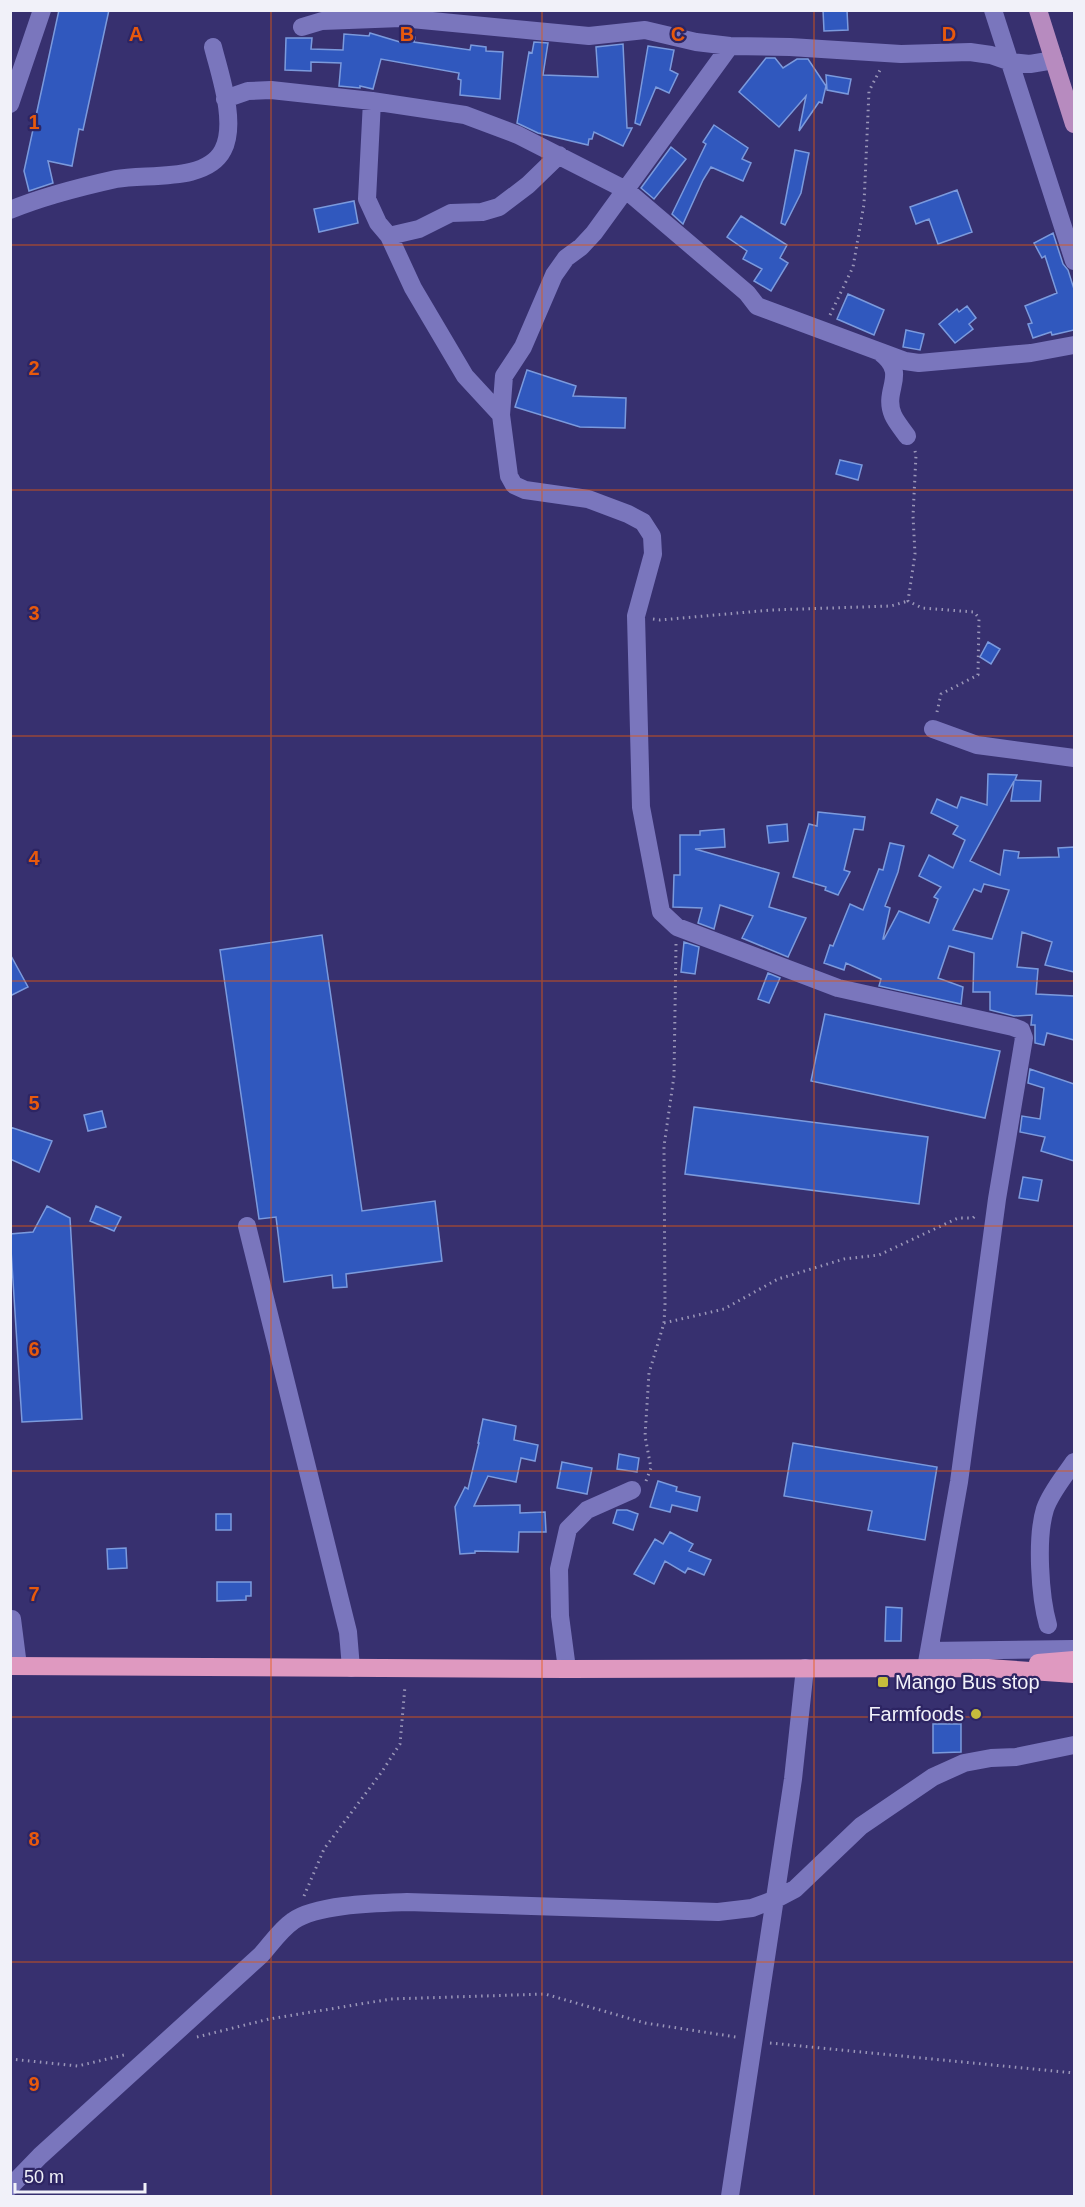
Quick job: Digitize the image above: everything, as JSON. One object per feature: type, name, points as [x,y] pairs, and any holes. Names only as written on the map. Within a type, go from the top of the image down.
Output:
[{"type":"highway","points":[[14,1666],[406,1669],[805,1668],[928,1660],[988,1668],[1074,1674]]},
{"type":"highway","points":[[988,1668],[1074,1660]]},
{"type":"main road","points":[[1038,10],[1074,124]]},
{"type":"street","points":[[10,105],[42,10]]},
{"type":"street","points":[[993,10],[1074,261]]},
{"type":"street","points":[[302,27],[322,21],[401,14],[589,36],[645,30],[713,45],[790,46],[901,54],[970,52],[1030,64],[1054,60]]},
{"type":"street","points":[[10,210],[37,199],[119,179],[163,176],[207,166],[216,159],[223,150],[227,136],[225,99],[213,46]]},
{"type":"street","points":[[730,46],[594,233],[566,258],[554,275],[523,347],[504,376],[501,415],[509,476],[514,485],[525,490],[588,499],[628,514],[643,522],[652,536],[653,554],[636,616],[641,807],[661,912],[677,927],[838,988],[1021,1030],[1024,1038],[997,1199],[959,1482],[928,1660],[1074,1649]]},
{"type":"street","points":[[225,99],[248,91],[271,90],[372,100],[465,115],[518,135],[626,190],[747,293],[757,306],[905,361],[919,363],[1031,353],[1074,345]]},
{"type":"street","points":[[372,100],[367,199],[378,223],[389,236],[413,288],[465,376],[501,415]]},
{"type":"street","points":[[389,236],[418,229],[451,213],[482,212],[499,207],[528,185],[559,155]]},
{"type":"street","points":[[877,350],[891,361],[896,374],[891,394],[893,415],[907,436]]},
{"type":"street","points":[[933,729],[977,745],[1074,758]]},
{"type":"street","points":[[247,1226],[348,1632],[351,1668]]},
{"type":"street","points":[[1048,1625],[1044,1611],[1040,1527],[1054,1491],[1074,1462]]},
{"type":"street","points":[[567,1669],[560,1616],[559,1569],[568,1529],[587,1509],[632,1490]]},
{"type":"street","points":[[10,1619],[12,1619],[14,1666]]},
{"type":"street","points":[[729,2196],[776,1899],[793,1779],[805,1668]]},
{"type":"street","points":[[10,2187],[40,2156],[261,1955],[294,1920],[324,1910],[368,1903],[459,1902],[718,1912],[752,1908],[795,1889],[861,1826],[933,1777],[964,1763],[991,1758],[1016,1757],[1074,1745]]},
{"type":"path","points":[[823,331],[853,267],[864,204],[869,91],[881,69],[901,54]]},
{"type":"path","points":[[907,436],[916,455],[913,516],[915,554],[908,601]]},
{"type":"path","points":[[636,616],[660,620],[771,610],[891,606],[908,601],[922,608],[974,612],[979,618],[978,675],[940,694],[933,729]]},
{"type":"path","points":[[632,1490],[645,1482],[651,1468],[645,1436],[648,1373],[664,1323],[664,1146],[674,1076],[677,927]]},
{"type":"path","points":[[664,1323],[724,1309],[778,1279],[844,1259],[879,1255],[958,1218],[973,1218],[997,1199]]},
{"type":"path","points":[[294,1920],[324,1849],[400,1744],[406,1669]]},
{"type":"path","points":[[194,2038],[269,2019],[391,1999],[545,1994],[645,2023],[782,2045],[1074,2073]]},
{"type":"path","points":[[10,2059],[78,2066],[130,2053]]},
{"type":"building","points":[[59,10],[109,10],[83,130],[79,129],[72,166],[48,161],[53,183],[29,191],[24,171]]},
{"type":"building","points":[[823,10],[847,10],[848,30],[824,31]]},
{"type":"building","points":[[370,33],[400,42],[402,34],[415,37],[414,42],[470,50],[471,45],[486,47],[486,51],[503,52],[500,99],[460,95],[459,73],[381,59],[373,89],[360,86],[360,88],[339,86],[341,63],[311,62],[311,71],[285,70],[286,38],[312,38],[311,49],[343,50],[344,34],[369,36]]},
{"type":"building","points":[[534,42],[548,43],[543,75],[598,77],[596,47],[623,44],[627,128],[632,128],[623,146],[594,132],[588,145],[538,133],[517,123],[529,52],[532,53]]},
{"type":"building","points":[[648,46],[674,50],[670,70],[678,74],[669,93],[656,87],[640,125],[635,123]]},
{"type":"building","points":[[766,58],[775,58],[783,68],[797,59],[808,59],[826,86],[822,103],[819,102],[799,131],[806,96],[779,127],[739,92]]},
{"type":"building","points":[[826,75],[851,79],[848,94],[827,90]]},
{"type":"building","points":[[714,125],[748,148],[742,159],[751,163],[743,181],[711,167],[683,224],[672,214],[706,144],[703,142]]},
{"type":"building","points":[[671,147],[686,159],[654,199],[641,188]]},
{"type":"building","points":[[795,150],[809,153],[801,193],[785,225],[781,223]]},
{"type":"building","points":[[957,190],[972,232],[938,244],[929,219],[916,224],[910,207]]},
{"type":"building","points":[[354,201],[358,223],[319,232],[314,209]]},
{"type":"building","points":[[741,216],[787,245],[780,258],[788,263],[771,291],[754,281],[762,269],[743,259],[747,251],[727,237]]},
{"type":"building","points":[[1053,233],[1074,289],[1074,330],[1052,335],[1051,332],[1033,338],[1028,324],[1032,323],[1025,306],[1057,293],[1045,256],[1042,258],[1034,243]]},
{"type":"building","points":[[848,294],[884,310],[874,335],[837,319]]},
{"type":"building","points":[[967,306],[976,318],[969,324],[973,329],[955,343],[939,324],[957,309],[959,312]]},
{"type":"building","points":[[906,330],[924,334],[920,350],[903,347]]},
{"type":"building","points":[[527,370],[576,386],[573,396],[626,398],[625,428],[580,427],[515,407]]},
{"type":"building","points":[[840,460],[862,465],[858,480],[836,474]]},
{"type":"building","points":[[988,642],[1000,649],[991,664],[980,657]]},
{"type":"building","points":[[988,774],[1017,775],[1015,780],[1041,781],[1040,801],[1011,801],[1014,781],[970,861],[1000,875],[1004,850],[1019,852],[1018,858],[1059,857],[1058,848],[1074,847],[1074,972],[1045,965],[1052,942],[1022,932],[1017,967],[1038,969],[1036,994],[1074,996],[1074,1040],[1047,1033],[1044,1045],[1035,1043],[1035,1025],[1031,1025],[1032,1015],[1014,1016],[990,1010],[990,992],[973,992],[974,953],[949,946],[938,978],[963,987],[961,1004],[879,986],[881,979],[846,963],[844,970],[824,963],[850,904],[863,910],[879,869],[883,870],[890,843],[904,846],[898,872],[885,906],[890,908],[883,939],[899,911],[929,923],[938,899],[934,897],[941,887],[919,876],[929,855],[953,868],[965,840],[953,834],[958,826],[931,813],[937,799],[957,808],[961,797],[987,805]],"holes":[[[984,884],[1009,890],[992,939],[953,930],[974,889],[981,892]]]},
{"type":"building","points":[[818,812],[865,817],[863,830],[854,829],[844,870],[850,872],[838,895],[825,890],[826,887],[793,877],[809,824],[817,826]]},
{"type":"building","points":[[787,824],[788,841],[769,843],[767,826]]},
{"type":"building","points":[[724,829],[725,847],[695,849],[779,873],[769,907],[806,918],[788,957],[742,938],[753,916],[720,905],[714,929],[698,923],[702,908],[673,907],[674,875],[680,875],[680,835],[700,835],[700,831]]},
{"type":"building","points":[[322,935],[362,1211],[435,1201],[442,1261],[346,1274],[347,1287],[333,1288],[332,1275],[284,1282],[276,1217],[259,1219],[220,950]]},
{"type":"building","points":[[684,942],[699,947],[695,974],[681,972]]},
{"type":"building","points":[[10,954],[28,987],[10,996]]},
{"type":"building","points":[[768,973],[780,978],[769,1003],[758,999]]},
{"type":"building","points":[[825,1014],[1000,1051],[985,1118],[811,1081]]},
{"type":"building","points":[[1030,1069],[1074,1084],[1074,1161],[1041,1151],[1045,1137],[1020,1132],[1022,1116],[1040,1119],[1044,1088],[1028,1083]]},
{"type":"building","points":[[694,1107],[928,1137],[919,1204],[685,1174]]},
{"type":"building","points":[[102,1111],[106,1127],[88,1131],[84,1115]]},
{"type":"building","points":[[10,1127],[52,1141],[39,1172],[10,1159]]},
{"type":"building","points":[[1023,1177],[1042,1180],[1038,1201],[1019,1198]]},
{"type":"building","points":[[47,1206],[70,1218],[82,1419],[22,1422],[10,1234],[33,1232]]},
{"type":"building","points":[[96,1206],[121,1217],[114,1231],[90,1221]]},
{"type":"building","points":[[483,1419],[516,1426],[514,1440],[538,1445],[535,1461],[521,1458],[516,1482],[488,1476],[474,1506],[520,1505],[520,1513],[545,1512],[546,1532],[519,1532],[518,1552],[475,1551],[475,1553],[460,1554],[455,1507],[465,1487],[468,1489]]},
{"type":"building","points":[[793,1443],[937,1467],[925,1540],[868,1530],[872,1511],[784,1496]]},
{"type":"building","points":[[619,1454],[639,1458],[637,1472],[617,1469]]},
{"type":"building","points":[[562,1462],[592,1468],[587,1494],[557,1488]]},
{"type":"building","points":[[658,1481],[677,1487],[676,1491],[700,1497],[697,1511],[672,1505],[670,1512],[650,1507]]},
{"type":"building","points":[[617,1510],[627,1510],[638,1514],[633,1530],[613,1523]]},
{"type":"building","points":[[216,1514],[231,1514],[231,1530],[216,1530]]},
{"type":"building","points":[[670,1532],[693,1544],[689,1551],[711,1560],[704,1575],[688,1568],[685,1573],[665,1561],[654,1584],[634,1574],[655,1539],[663,1544]]},
{"type":"building","points":[[126,1548],[127,1568],[108,1569],[107,1549]]},
{"type":"building","points":[[217,1582],[251,1582],[251,1596],[246,1596],[246,1600],[217,1601]]},
{"type":"building","points":[[886,1607],[902,1608],[901,1641],[885,1641]]},
{"type":"building","points":[[933,1724],[961,1724],[961,1752],[933,1753]]},
{"type":"place","name":"Mango Bus stop","points":[[883,1682]]},
{"type":"place","name":"Farmfoods","points":[[976,1714]]}]
